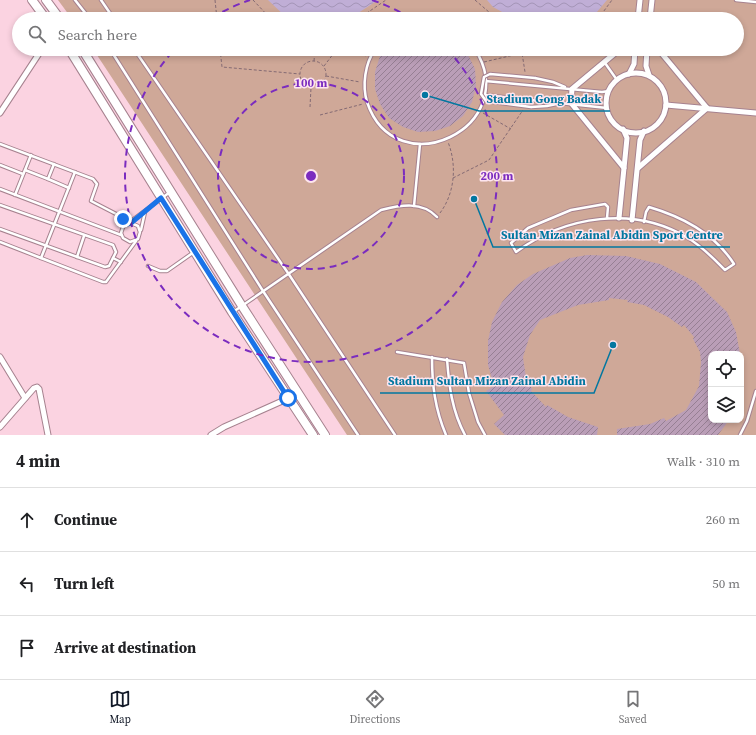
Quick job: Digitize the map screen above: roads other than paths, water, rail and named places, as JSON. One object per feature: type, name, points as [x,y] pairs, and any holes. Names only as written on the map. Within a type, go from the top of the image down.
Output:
[{"type":"main road","points":[[32,0],[41,12]]},
{"type":"main road","points":[[46,0],[55,12]]},
{"type":"main road","points":[[73,56],[194,252],[313,435]]},
{"type":"main road","points":[[86,56],[242,306],[325,435]]},
{"type":"street","points":[[639,12],[640,0]]},
{"type":"street","points":[[651,12],[652,0]]},
{"type":"street","points":[[0,114],[37,56]]},
{"type":"street","points":[[611,56],[572,88],[571,103],[624,168]]},
{"type":"street","points":[[628,74],[634,64],[635,56]]},
{"type":"street","points":[[647,56],[646,66],[648,75]]},
{"type":"street","points":[[664,56],[707,108]]},
{"type":"street","points":[[639,73],[648,75],[656,80],[662,87],[666,105],[661,118],[657,124],[644,131],[630,132],[623,129],[613,120],[607,108],[609,91],[617,80],[628,74],[639,73]]},
{"type":"street","points":[[666,105],[756,113]]},
{"type":"street","points":[[638,168],[707,108]]},
{"type":"street","points":[[619,218],[627,138],[623,129]]},
{"type":"street","points":[[632,220],[640,140],[644,131]]},
{"type":"street","points":[[0,358],[25,398]]},
{"type":"street","points":[[0,427],[34,388],[39,389],[48,435]]},
{"type":"street","points":[[211,435],[224,427],[288,398]]},
{"type":"lane","points":[[75,0],[84,12]]},
{"type":"lane","points":[[101,0],[109,12]]},
{"type":"lane","points":[[736,0],[756,2]]},
{"type":"lane","points":[[114,56],[263,291],[358,435]]},
{"type":"lane","points":[[139,56],[288,273],[395,435]]},
{"type":"lane","points":[[371,56],[366,70],[364,83],[368,103],[373,115],[385,129],[401,139],[420,144],[431,144],[447,140],[460,133],[471,123],[479,110],[484,95],[485,81],[482,62],[479,56]]},
{"type":"lane","points":[[604,62],[617,80]]},
{"type":"lane","points":[[564,102],[547,106],[526,106],[486,101],[482,97],[481,91],[484,77],[490,74],[535,78],[553,82],[566,88]]},
{"type":"lane","points":[[485,81],[602,92],[609,91]]},
{"type":"lane","points":[[484,95],[564,102],[607,108]]},
{"type":"lane","points":[[0,144],[96,181],[91,201],[120,216],[129,223],[136,224],[140,232]]},
{"type":"lane","points":[[414,206],[420,144]]},
{"type":"lane","points":[[14,195],[26,170],[31,155]]},
{"type":"lane","points":[[48,179],[54,164]]},
{"type":"lane","points":[[0,165],[23,174]]},
{"type":"lane","points":[[26,170],[69,188]]},
{"type":"lane","points":[[41,258],[75,172]]},
{"type":"lane","points":[[0,189],[121,235],[127,242],[136,241]]},
{"type":"lane","points":[[121,235],[123,227],[170,191]]},
{"type":"lane","points":[[607,218],[608,207],[606,204],[583,207],[528,228],[511,242],[516,252],[542,235],[559,227],[607,218],[619,218],[667,228],[688,238],[710,254],[725,270],[734,264],[726,251],[710,237],[684,220],[649,207],[646,212],[644,222]]},
{"type":"lane","points":[[0,205],[113,246],[116,252],[107,267],[0,229]]},
{"type":"lane","points":[[232,312],[381,210],[398,206],[414,206],[430,209],[437,217]]},
{"type":"lane","points":[[0,242],[103,282],[108,280],[140,237],[145,211]]},
{"type":"lane","points":[[77,257],[84,236]]},
{"type":"lane","points":[[148,266],[160,271],[167,271],[194,252]]},
{"type":"lane","points":[[113,258],[121,262]]},
{"type":"lane","points":[[397,352],[464,363],[469,393],[478,422],[485,435]]},
{"type":"lane","points":[[432,357],[434,399],[439,418],[446,435]]},
{"type":"lane","points":[[447,359],[450,396],[455,413],[465,435]]},
{"type":"lane","points":[[740,435],[747,421],[756,391]]},
{"type":"water","points":[[268,0],[378,0],[360,12],[281,12]]},
{"type":"water","points":[[487,0],[607,0],[597,12],[502,12],[493,7]]},
{"type":"place","name":"Stadium Gong Badak","points":[[425,95]]},
{"type":"place","name":"Sultan Mizan Zainal Abidin Sport Centre","points":[[474,199]]},
{"type":"place","name":"Stadium Sultan Mizan Zainal Abidin","points":[[613,345]]}]
